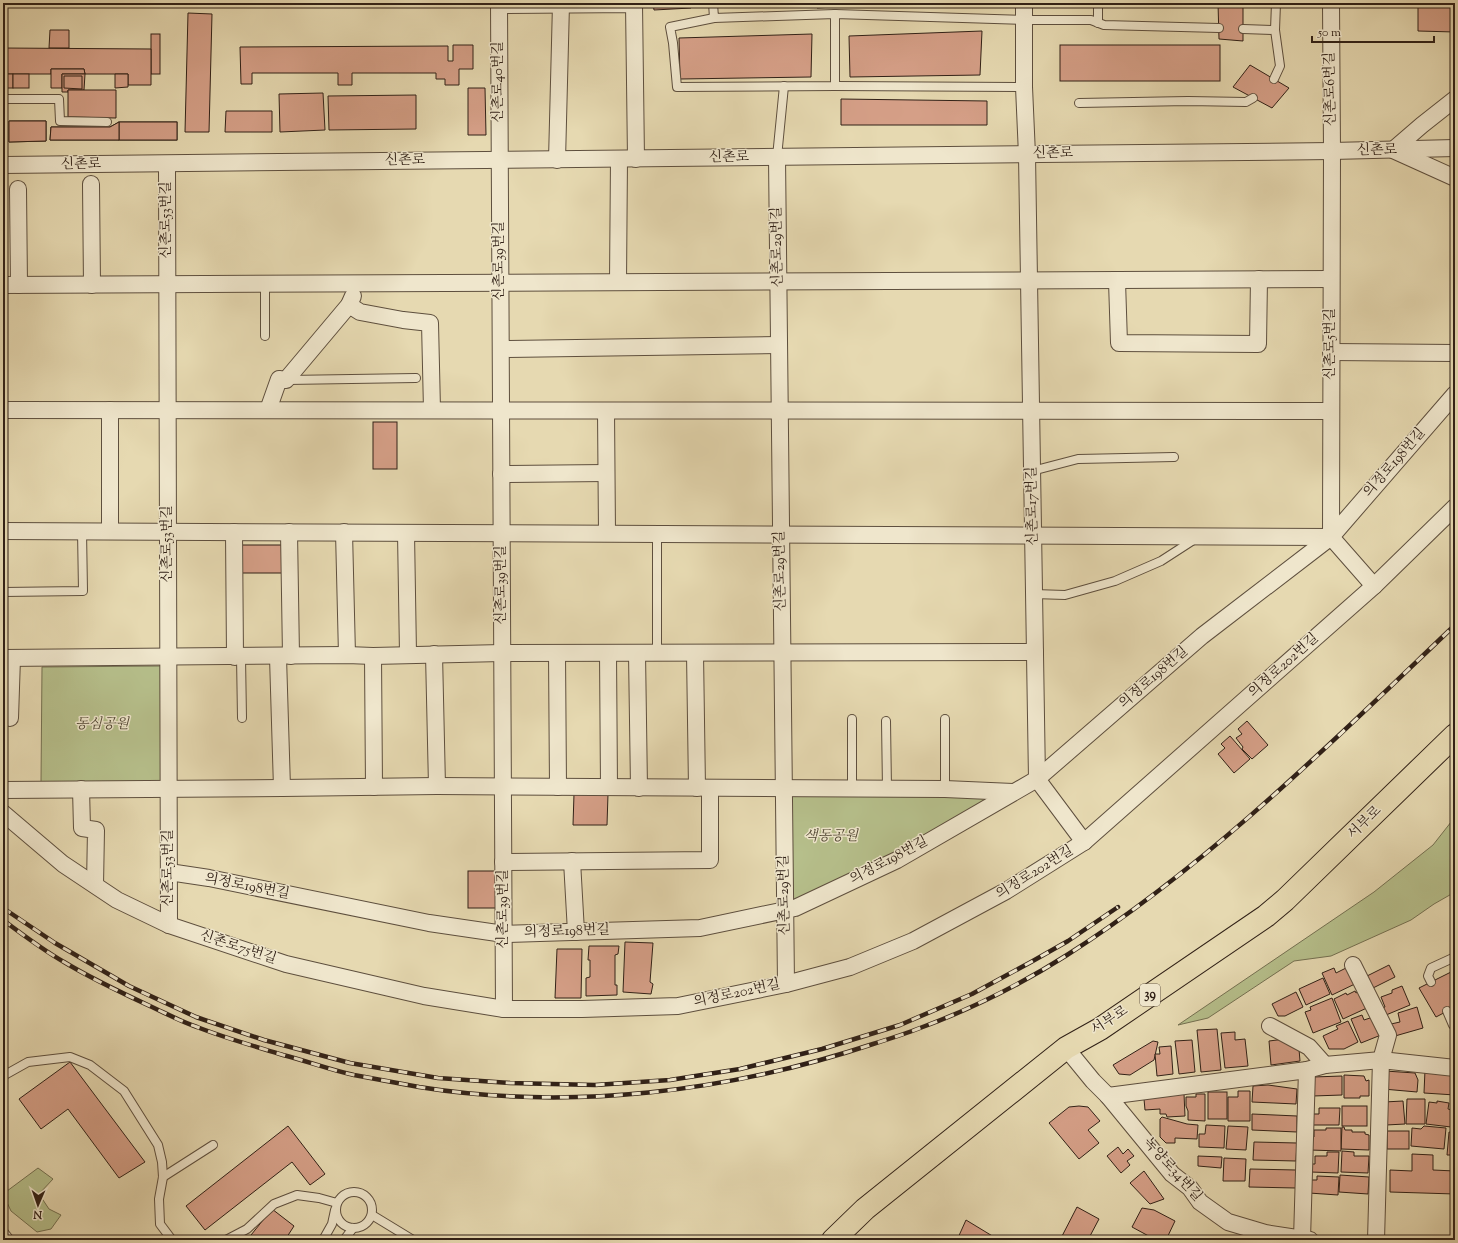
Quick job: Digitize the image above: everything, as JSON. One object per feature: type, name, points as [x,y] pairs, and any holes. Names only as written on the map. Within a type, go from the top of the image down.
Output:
[{"type":"main road","name":"서부로","points":[[833,1240],[865,1209],[1066,1048],[1100,1029],[1266,916],[1285,900],[1455,735]]},
{"type":"street","name":"신촌로17번길","points":[[1024,3],[1024,87],[1027,154],[1037,779]]},
{"type":"street","name":"신촌로6번길","points":[[1331,3],[1332,151]]},
{"type":"street","points":[[500,4],[634,4],[636,159]]},
{"type":"street","name":"신촌로40번길","points":[[499,160],[500,4]]},
{"type":"street","points":[[557,160],[561,4]]},
{"type":"street","points":[[1455,99],[1393,150],[1455,178]]},
{"type":"street","name":"신촌로","points":[[3,165],[1332,151],[1455,148]]},
{"type":"street","name":"신촌로5번길","points":[[1331,536],[1332,151]]},
{"type":"street","name":"신촌로29번길","points":[[777,157],[786,984]]},
{"type":"street","points":[[618,282],[619,159]]},
{"type":"street","name":"신촌로39번길","points":[[499,160],[504,1009]]},
{"type":"street","name":"신촌로53번길","points":[[167,164],[170,925]]},
{"type":"street","points":[[90,184],[92,285]]},
{"type":"street","points":[[18,189],[19,285]]},
{"type":"street","points":[[1117,281],[1119,343],[1258,344],[1259,279]]},
{"type":"street","points":[[3,285],[1332,279]]},
{"type":"street","points":[[268,410],[279,379],[286,380],[349,305],[358,284]]},
{"type":"street","points":[[349,305],[360,312],[402,320],[430,323],[432,410]]},
{"type":"street","points":[[500,348],[779,345]]},
{"type":"street","points":[[1331,352],[1455,353]]},
{"type":"street","name":"의정로198번길","points":[[169,872],[209,878],[429,923],[504,934],[700,928],[795,908],[897,860],[1037,779],[1202,636],[1331,536],[1455,394]]},
{"type":"street","points":[[3,410],[1331,411]]},
{"type":"street","points":[[110,410],[110,531]]},
{"type":"street","points":[[606,410],[607,533]]},
{"type":"street","points":[[501,474],[606,473]]},
{"type":"street","name":"의정로202번길","points":[[504,1009],[582,1009],[678,1006],[786,984],[850,967],[913,941],[1006,891],[1084,842],[1374,586],[1455,507]]},
{"type":"street","points":[[3,531],[1331,536],[1374,586]]},
{"type":"street","points":[[234,532],[238,657]]},
{"type":"street","points":[[282,788],[284,656],[289,532]]},
{"type":"street","points":[[344,532],[347,655]]},
{"type":"street","points":[[406,533],[408,654]]},
{"type":"street","points":[[10,718],[7,658],[373,656],[502,653],[1035,652]]},
{"type":"street","points":[[557,653],[558,787]]},
{"type":"street","points":[[608,653],[609,787]]},
{"type":"street","points":[[637,653],[639,788]]},
{"type":"street","points":[[503,862],[710,860],[703,788],[695,653]]},
{"type":"street","points":[[434,654],[437,786]]},
{"type":"street","points":[[373,656],[374,787]]},
{"type":"street","points":[[1037,779],[1084,842]]},
{"type":"street","points":[[3,790],[437,786],[887,789],[1013,792]]},
{"type":"street","points":[[80,789],[82,828],[96,830],[95,885]]},
{"type":"street","name":"신촌로75번길","points":[[3,813],[63,864],[117,900],[170,925],[286,964],[424,996],[504,1009]]},
{"type":"street","points":[[572,861],[576,932]]},
{"type":"street","points":[[1353,965],[1388,1035],[1380,1060],[1376,1240]]},
{"type":"street","points":[[1270,1026],[1309,1047],[1325,1065]]},
{"type":"street","name":"녹양로34번길","points":[[1066,1048],[1108,1096],[1172,1174],[1190,1188],[1200,1202],[1228,1222],[1265,1233],[1305,1240]]},
{"type":"street","points":[[1108,1096],[1307,1070],[1325,1065],[1380,1060],[1455,1068]]},
{"type":"street","points":[[1305,1240],[1307,1070]]},
{"type":"lane","points":[[713,3],[714,18]]},
{"type":"lane","points":[[1098,3],[1098,23]]},
{"type":"lane","points":[[1274,79],[1280,66],[1275,30],[1276,3]]},
{"type":"lane","points":[[835,14],[836,86]]},
{"type":"lane","points":[[1024,87],[677,87],[670,27],[714,18],[835,14],[1024,20],[1091,20],[1104,25],[1218,28]]},
{"type":"lane","points":[[1243,29],[1275,30]]},
{"type":"lane","points":[[777,157],[784,86]]},
{"type":"lane","points":[[1079,103],[1188,101],[1246,102],[1253,98]]},
{"type":"lane","points":[[3,99],[59,99],[60,121],[107,122]]},
{"type":"lane","points":[[265,284],[265,336]]},
{"type":"lane","points":[[286,380],[416,378]]},
{"type":"lane","points":[[1032,471],[1078,459],[1174,457]]},
{"type":"lane","points":[[3,592],[83,591],[82,531]]},
{"type":"lane","points":[[657,534],[657,653]]},
{"type":"lane","points":[[1034,594],[1065,595],[1115,580],[1161,561],[1200,536]]},
{"type":"lane","points":[[238,657],[242,718]]},
{"type":"lane","points":[[852,719],[852,789]]},
{"type":"lane","points":[[944,719],[945,790]]},
{"type":"lane","points":[[886,721],[887,789]]},
{"type":"lane","points":[[1431,982],[1428,976],[1431,968],[1455,957]]},
{"type":"lane","points":[[1447,1011],[1453,1025],[1455,1026]]},
{"type":"lane","points":[[3,1076],[28,1062],[70,1057],[90,1065],[124,1091],[158,1145],[162,1162],[163,1177],[159,1199],[160,1224],[172,1240]]},
{"type":"lane","points":[[163,1177],[213,1145]]},
{"type":"lane","points":[[324,1240],[332,1224],[336,1205],[345,1194],[357,1192],[363,1194],[371,1203],[373,1209],[372,1215],[366,1223],[358,1228],[354,1228],[342,1224],[336,1214],[336,1205]]},
{"type":"lane","points":[[226,1240],[247,1229],[274,1204],[297,1195],[319,1198],[336,1205]]},
{"type":"lane","points":[[372,1215],[413,1240]]},
{"type":"lane","points":[[344,1240],[354,1228]]},
{"type":"lane","points":[[3,1231],[10,1240]]},
{"type":"green space","points":[[3,3],[72,3],[72,7],[3,6]]},
{"type":"green space","name":"동심공원","points":[[162,666],[164,783],[41,782],[42,667]]},
{"type":"green space","name":"색동공원","points":[[788,794],[994,795],[925,837],[796,901],[786,902]]},
{"type":"green space","points":[[1455,817],[1455,892],[1411,920],[1331,956],[1294,961],[1208,1018],[1178,1025],[1374,892],[1433,845]]},
{"type":"green space","points":[[38,1168],[53,1179],[39,1194],[49,1209],[61,1215],[51,1229],[37,1232],[11,1211],[3,1194]]},
{"type":"building","points":[[653,3],[691,3],[691,8],[654,10]]},
{"type":"building","points":[[817,3],[867,3],[867,5],[817,8]]},
{"type":"building","points":[[1218,3],[1243,3],[1243,41],[1219,39]]},
{"type":"building","points":[[1418,3],[1455,3],[1455,32],[1418,31]]},
{"type":"building","points":[[188,13],[212,14],[209,132],[185,132]]},
{"type":"building","points":[[50,30],[69,30],[69,48],[49,48]]},
{"type":"building","points":[[982,31],[980,75],[850,77],[849,36]]},
{"type":"building","points":[[151,34],[160,34],[160,74],[151,74]]},
{"type":"building","points":[[812,34],[811,77],[680,79],[679,38]]},
{"type":"building","points":[[453,45],[473,45],[473,69],[459,69],[459,85],[445,85],[445,79],[436,79],[436,73],[352,73],[352,85],[338,85],[338,73],[252,73],[252,84],[241,84],[240,47],[448,46],[448,61],[453,61]]},
{"type":"building","points":[[1060,45],[1220,45],[1220,81],[1060,81]]},
{"type":"building","points":[[3,48],[151,49],[151,85],[128,85],[128,74],[85,74],[84,69],[51,69],[51,74],[3,74]]},
{"type":"building","points":[[1250,65],[1289,88],[1272,108],[1233,87]]},
{"type":"building","points":[[51,69],[84,69],[85,74],[62,74],[62,88],[51,88]]},
{"type":"building","points":[[3,74],[13,74],[13,88],[3,88]]},
{"type":"building","points":[[13,74],[29,74],[29,88],[13,88]]},
{"type":"building","points":[[62,74],[85,74],[84,90],[68,90],[68,92],[62,92]]},
{"type":"building","points":[[115,74],[128,74],[128,87],[115,88]]},
{"type":"building","points":[[64,76],[82,76],[82,89],[64,88]]},
{"type":"building","points":[[468,88],[485,88],[486,135],[468,135]]},
{"type":"building","points":[[68,90],[116,90],[116,118],[68,117]]},
{"type":"building","points":[[323,93],[325,130],[280,132],[279,94]]},
{"type":"building","points":[[416,95],[416,129],[329,130],[328,96]]},
{"type":"building","points":[[841,99],[987,101],[987,125],[841,125]]},
{"type":"building","points":[[226,111],[272,111],[272,132],[225,132]]},
{"type":"building","points":[[3,120],[7,120],[7,141],[3,141]]},
{"type":"building","points":[[9,121],[46,121],[46,141],[9,142]]},
{"type":"building","points":[[9,121],[46,121],[46,141],[9,142]]},
{"type":"building","points":[[119,122],[177,122],[177,140],[50,140],[51,127],[110,127]]},
{"type":"building","points":[[119,122],[177,122],[177,140],[119,140]]},
{"type":"building","points":[[119,122],[119,140],[50,140],[51,127],[110,127]]},
{"type":"building","points":[[373,422],[397,422],[397,469],[373,469]]},
{"type":"building","points":[[238,545],[284,545],[284,573],[238,573]]},
{"type":"building","points":[[1247,721],[1268,745],[1252,759],[1242,749],[1243,747],[1236,738],[1242,734],[1238,729]]},
{"type":"building","points":[[1230,736],[1250,759],[1234,773],[1218,754],[1225,748],[1221,744]]},
{"type":"building","points":[[574,794],[608,794],[607,825],[573,825]]},
{"type":"building","points":[[468,871],[496,871],[496,908],[468,908]]},
{"type":"building","points":[[625,942],[653,943],[650,982],[653,984],[651,994],[623,992]]},
{"type":"building","points":[[589,946],[619,946],[618,954],[615,955],[615,985],[617,985],[617,995],[586,996],[586,978],[590,977],[590,960],[588,960]]},
{"type":"building","points":[[557,949],[582,949],[581,998],[555,998]]},
{"type":"building","points":[[1389,965],[1395,977],[1373,988],[1367,976]]},
{"type":"building","points":[[1334,968],[1336,973],[1346,968],[1359,982],[1332,995],[1322,973]]},
{"type":"building","points":[[1455,970],[1455,1007],[1436,1017],[1419,988]]},
{"type":"building","points":[[1323,978],[1330,994],[1306,1005],[1299,989]]},
{"type":"building","points":[[1402,986],[1410,1005],[1386,1015],[1381,997],[1392,993],[1392,990]]},
{"type":"building","points":[[1361,990],[1369,1007],[1343,1019],[1334,999],[1346,993],[1347,995]]},
{"type":"building","points":[[1296,992],[1303,1007],[1285,1016],[1278,1016],[1272,1004]]},
{"type":"building","points":[[1332,998],[1341,1022],[1313,1033],[1305,1012],[1311,1010],[1310,1007]]},
{"type":"building","points":[[1417,1007],[1423,1028],[1395,1036],[1391,1024],[1400,1022],[1398,1013]]},
{"type":"building","points":[[1362,1015],[1364,1020],[1373,1017],[1381,1035],[1361,1043],[1351,1019]]},
{"type":"building","points":[[1348,1021],[1358,1042],[1344,1049],[1329,1049],[1323,1036],[1338,1029],[1336,1026]]},
{"type":"building","points":[[1217,1029],[1221,1070],[1201,1072],[1197,1030]]},
{"type":"building","points":[[1235,1032],[1235,1040],[1245,1039],[1248,1066],[1225,1068],[1221,1033]]},
{"type":"building","points":[[1285,1039],[1286,1044],[1299,1049],[1300,1061],[1271,1065],[1269,1041]]},
{"type":"building","points":[[1192,1040],[1195,1072],[1179,1074],[1175,1041]]},
{"type":"building","points":[[1153,1041],[1158,1042],[1154,1060],[1130,1075],[1119,1074],[1113,1065]]},
{"type":"building","points":[[1171,1046],[1173,1074],[1157,1076],[1155,1054],[1160,1054],[1159,1047]]},
{"type":"building","points":[[70,1062],[145,1162],[119,1178],[68,1109],[41,1129],[19,1099]]},
{"type":"building","points":[[1425,1070],[1445,1072],[1445,1075],[1455,1076],[1455,1095],[1424,1093]]},
{"type":"building","points":[[1385,1071],[1415,1073],[1418,1080],[1417,1092],[1383,1089]]},
{"type":"building","points":[[1344,1075],[1364,1076],[1366,1081],[1369,1080],[1369,1096],[1360,1096],[1360,1098],[1344,1098]]},
{"type":"building","points":[[1342,1076],[1342,1095],[1313,1096],[1313,1077]]},
{"type":"building","points":[[1268,1085],[1297,1089],[1296,1104],[1252,1102],[1253,1086]]},
{"type":"building","points":[[1238,1091],[1250,1091],[1250,1121],[1228,1121],[1228,1097],[1238,1097]]},
{"type":"building","points":[[1208,1092],[1227,1092],[1227,1119],[1208,1119]]},
{"type":"building","points":[[1184,1094],[1185,1116],[1167,1117],[1166,1114],[1160,1114],[1160,1109],[1145,1110],[1144,1099]]},
{"type":"building","points":[[1196,1094],[1205,1094],[1205,1121],[1188,1120],[1186,1097],[1196,1097]]},
{"type":"building","points":[[1407,1099],[1425,1099],[1425,1124],[1406,1124]]},
{"type":"building","points":[[1403,1101],[1405,1124],[1386,1125],[1384,1102]]},
{"type":"building","points":[[1437,1101],[1449,1103],[1448,1109],[1452,1110],[1451,1127],[1426,1124],[1429,1102],[1437,1103]]},
{"type":"building","points":[[1454,1105],[1455,1130],[1452,1130]]},
{"type":"building","points":[[1342,1106],[1367,1106],[1367,1126],[1342,1126]]},
{"type":"building","points":[[1069,1107],[1088,1107],[1100,1121],[1088,1130],[1099,1143],[1079,1159],[1049,1123]]},
{"type":"building","points":[[1319,1108],[1340,1108],[1339,1125],[1313,1125],[1313,1114],[1319,1114]]},
{"type":"building","points":[[1252,1114],[1297,1116],[1297,1132],[1252,1130]]},
{"type":"building","points":[[1162,1117],[1187,1124],[1198,1125],[1197,1139],[1175,1138],[1175,1143],[1166,1143],[1160,1137],[1160,1119]]},
{"type":"building","points":[[1206,1125],[1225,1126],[1224,1148],[1199,1147],[1199,1134],[1205,1134]]},
{"type":"building","points":[[288,1126],[325,1174],[310,1185],[292,1162],[205,1230],[186,1206]]},
{"type":"building","points":[[1228,1126],[1248,1127],[1246,1150],[1226,1149]]},
{"type":"building","points":[[1424,1126],[1446,1128],[1444,1149],[1411,1146],[1412,1128],[1421,1129]]},
{"type":"building","points":[[1342,1127],[1344,1127],[1345,1130],[1352,1130],[1352,1132],[1365,1132],[1365,1134],[1369,1135],[1369,1150],[1341,1149]]},
{"type":"building","points":[[1326,1128],[1341,1128],[1341,1151],[1310,1150],[1310,1139],[1314,1137],[1314,1130],[1326,1130]]},
{"type":"building","points":[[1387,1131],[1409,1131],[1409,1149],[1387,1149]]},
{"type":"building","points":[[1449,1132],[1455,1133],[1455,1155],[1447,1155]]},
{"type":"building","points":[[1254,1142],[1297,1143],[1296,1161],[1253,1160]]},
{"type":"building","points":[[1118,1147],[1123,1154],[1128,1149],[1134,1156],[1127,1161],[1130,1165],[1121,1173],[1107,1156]]},
{"type":"building","points":[[1342,1151],[1354,1152],[1354,1156],[1369,1156],[1368,1173],[1341,1172]]},
{"type":"building","points":[[1327,1152],[1339,1152],[1338,1173],[1311,1172],[1311,1164],[1315,1164],[1315,1156],[1327,1156]]},
{"type":"building","points":[[1412,1154],[1433,1155],[1433,1170],[1455,1171],[1455,1194],[1390,1192],[1390,1170],[1412,1171]]},
{"type":"building","points":[[1198,1156],[1222,1157],[1221,1168],[1198,1166]]},
{"type":"building","points":[[1224,1158],[1246,1159],[1245,1181],[1223,1181]]},
{"type":"building","points":[[1250,1169],[1296,1170],[1296,1188],[1249,1187]]},
{"type":"building","points":[[1144,1171],[1164,1199],[1150,1204],[1130,1183]]},
{"type":"building","points":[[1340,1175],[1369,1177],[1368,1194],[1339,1192]]},
{"type":"building","points":[[1317,1176],[1339,1177],[1338,1195],[1309,1193],[1309,1180],[1317,1180]]},
{"type":"building","points":[[1077,1207],[1099,1219],[1090,1236],[1081,1236],[1079,1240],[1060,1240]]},
{"type":"building","points":[[1142,1208],[1154,1210],[1175,1221],[1166,1240],[1156,1240],[1132,1227]]},
{"type":"building","points":[[272,1209],[294,1226],[285,1240],[247,1240]]},
{"type":"building","points":[[966,1220],[999,1240],[957,1240]]},
{"type":"railway","points":[[3,920],[41,947],[75,968],[107,986],[180,1020],[240,1042],[354,1075],[419,1087],[476,1094],[534,1097],[591,1097],[706,1085],[762,1074],[818,1061],[939,1021],[1032,976],[1067,955],[1120,919],[1221,841],[1316,757],[1455,625]]},
{"type":"railway","points":[[3,908],[55,943],[129,986],[196,1017],[264,1040],[350,1063],[438,1078],[510,1083],[595,1085],[670,1080],[740,1069],[822,1049],[900,1025],[972,994],[1068,941],[1118,907]]}]
